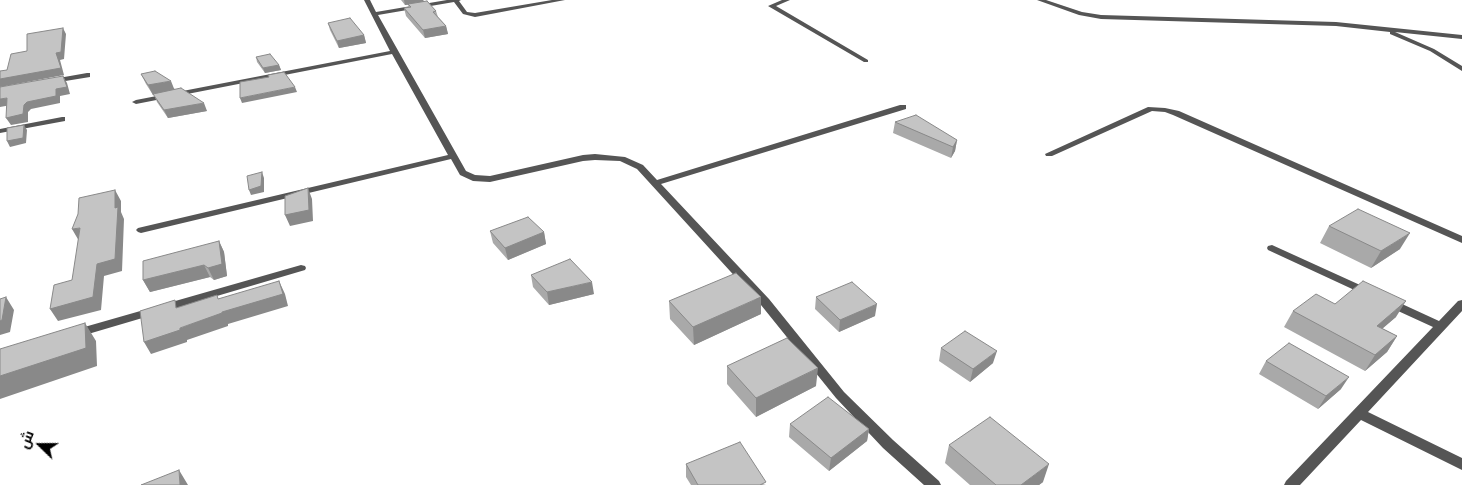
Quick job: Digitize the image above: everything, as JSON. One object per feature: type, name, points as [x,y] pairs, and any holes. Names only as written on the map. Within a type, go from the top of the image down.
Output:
[{"type":"street","points":[[371,0],[374,14],[394,52],[463,172],[473,178],[482,179],[583,158],[622,159],[640,167],[765,302],[840,396],[888,444],[934,485]]},
{"type":"street","points":[[374,14],[456,0],[465,12],[475,15],[562,0]]},
{"type":"street","points":[[781,0],[771,6],[866,60]]},
{"type":"street","points":[[1040,0],[1081,14],[1101,17],[1269,21],[1375,27],[1462,37]]},
{"type":"street","points":[[1375,27],[1432,50],[1462,69]]},
{"type":"street","points":[[136,102],[394,52]]},
{"type":"street","points":[[48,82],[87,75]]},
{"type":"street","points":[[656,183],[904,107]]},
{"type":"street","points":[[1048,154],[1151,109],[1165,110],[1185,117],[1462,240]]},
{"type":"street","points":[[0,131],[62,119]]},
{"type":"street","points":[[141,230],[453,156]]},
{"type":"street","points":[[1272,248],[1440,326]]},
{"type":"street","points":[[66,336],[301,268]]},
{"type":"street","points":[[1291,485],[1462,304]]},
{"type":"street","points":[[1359,412],[1462,464]]},
{"type":"building","points":[[427,1],[436,11],[433,12],[446,26],[423,30],[404,8],[411,7],[408,4]]},
{"type":"building","points":[[350,18],[364,35],[337,41],[328,23]]},
{"type":"building","points":[[63,28],[61,52],[56,53],[61,68],[0,79],[0,71],[7,70],[11,54],[27,51],[27,34]]},
{"type":"building","points":[[270,54],[279,65],[263,68],[256,57]]},
{"type":"building","points":[[155,71],[171,81],[148,85],[141,74]]},
{"type":"building","points":[[284,72],[295,87],[240,98],[240,82],[269,77],[268,75]]},
{"type":"building","points":[[63,76],[67,87],[56,89],[56,96],[27,102],[24,105],[23,114],[6,118],[7,98],[0,99],[0,87]]},
{"type":"building","points":[[181,88],[204,103],[164,110],[153,94]]},
{"type":"building","points":[[916,115],[957,140],[953,147],[895,122]]},
{"type":"building","points":[[24,125],[23,138],[7,141],[7,128]]},
{"type":"building","points":[[262,172],[261,186],[249,190],[247,176]]},
{"type":"building","points":[[308,188],[309,210],[285,215],[285,196]]},
{"type":"building","points":[[115,190],[115,208],[118,207],[115,259],[97,264],[93,297],[50,309],[54,285],[72,280],[80,228],[72,229],[78,214],[79,198]]},
{"type":"building","points":[[1358,209],[1410,233],[1381,251],[1329,226]]},
{"type":"building","points":[[528,217],[544,232],[505,248],[490,231]]},
{"type":"building","points":[[219,241],[222,264],[208,268],[204,265],[143,280],[143,261]]},
{"type":"building","points":[[570,259],[592,282],[547,292],[531,275]]},
{"type":"building","points":[[736,273],[761,297],[693,327],[669,301]]},
{"type":"building","points":[[279,281],[283,294],[222,312],[180,328],[180,330],[144,342],[140,311],[175,300],[176,308],[217,295],[218,299]]},
{"type":"building","points":[[1363,281],[1406,301],[1377,326],[1397,336],[1375,355],[1293,311],[1316,294],[1335,304]]},
{"type":"building","points":[[852,282],[877,304],[840,320],[816,297]]},
{"type":"building","points":[[6,297],[2,320],[0,321],[0,299]]},
{"type":"building","points":[[85,323],[86,348],[0,376],[0,349]]},
{"type":"building","points":[[965,331],[997,351],[973,369],[941,348]]},
{"type":"building","points":[[787,338],[818,368],[756,398],[727,366]]},
{"type":"building","points":[[1289,343],[1349,377],[1326,396],[1266,361]]},
{"type":"building","points":[[828,397],[869,429],[831,458],[790,424]]},
{"type":"building","points":[[990,417],[1049,464],[1021,485],[996,485],[949,445]]},
{"type":"building","points":[[740,442],[766,482],[760,485],[698,485],[686,464]]},
{"type":"building","points":[[179,470],[180,485],[141,485]]}]
